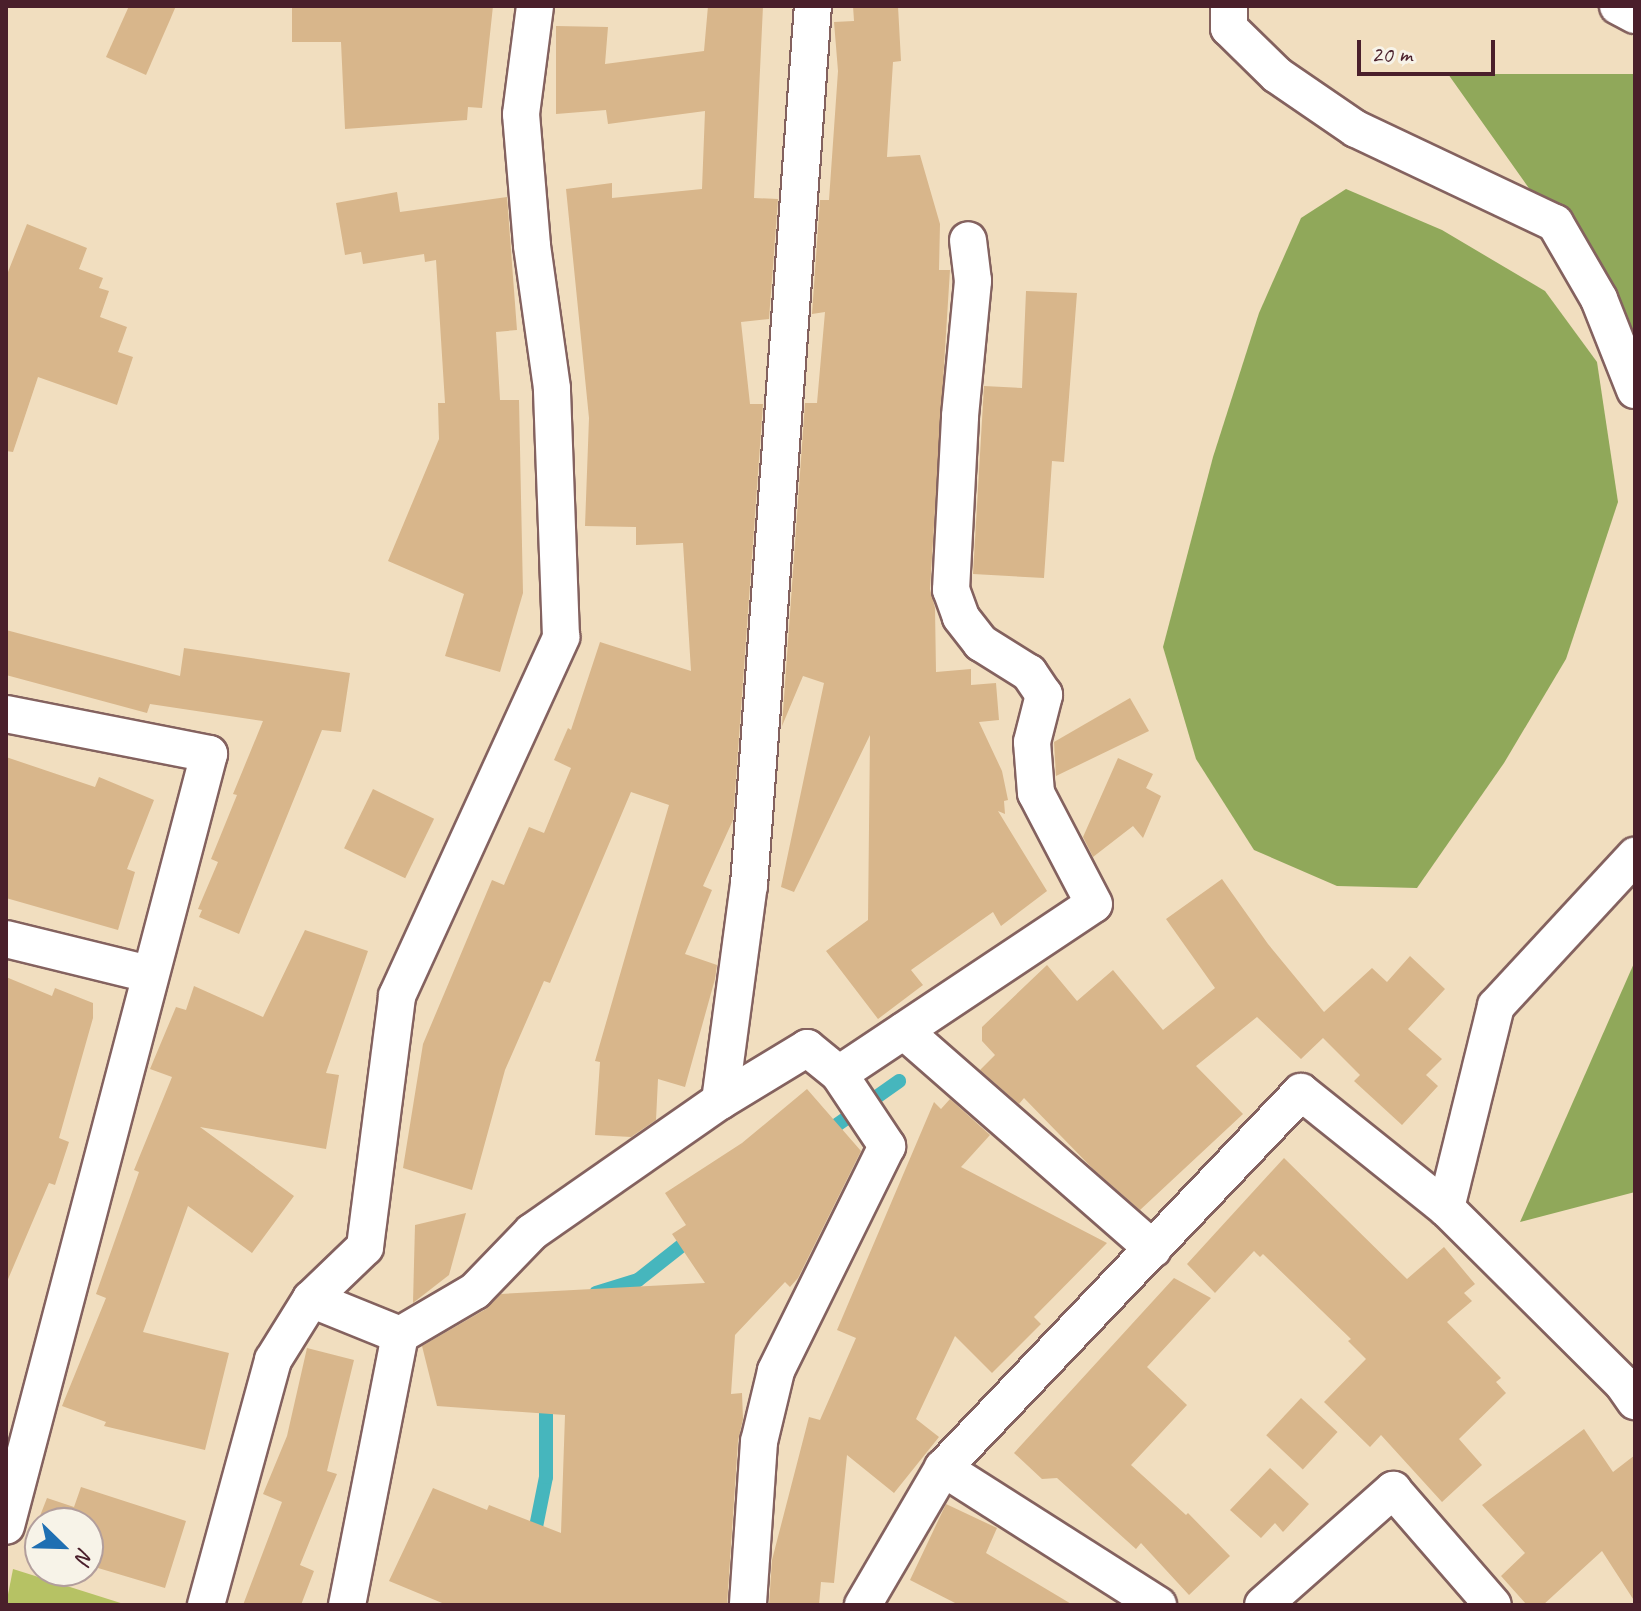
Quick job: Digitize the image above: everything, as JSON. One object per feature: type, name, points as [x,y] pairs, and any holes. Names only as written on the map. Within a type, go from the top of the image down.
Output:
[{"type":"street","points":[[206,1605],[273,1360],[311,1299],[365,1247],[397,996],[561,637],[552,388],[532,245],[521,114],[535,6]]},
{"type":"street","points":[[720,1101],[749,885],[813,6]]},
{"type":"street","points":[[1229,6],[1229,28],[1277,75],[1356,129],[1555,223],[1599,299],[1635,390]]},
{"type":"street","points":[[1618,6],[1635,15]]},
{"type":"street","points":[[839,1074],[1094,904],[1036,793],[1032,742],[1044,695],[1029,673],[981,643],[961,617],[951,590],[960,416],[973,281],[968,240]]},
{"type":"street","points":[[6,714],[209,754],[6,1526]]},
{"type":"street","points":[[1446,1208],[1496,1006],[1635,856]]},
{"type":"street","points":[[6,939],[149,974]]},
{"type":"street","points":[[904,1031],[1153,1249]]},
{"type":"street","points":[[349,1605],[400,1335],[475,1291],[532,1232],[720,1101],[807,1048],[839,1074],[887,1146],[776,1371],[759,1442],[748,1605]]},
{"type":"street","points":[[863,1605],[943,1468],[1301,1092],[1446,1208],[1623,1384],[1635,1401]]},
{"type":"street","points":[[311,1299],[400,1335]]},
{"type":"street","points":[[943,1468],[1158,1605]]},
{"type":"street","points":[[1263,1605],[1393,1490],[1493,1605]]},
{"type":"green space","points":[[1448,74],[1635,74],[1635,386],[1616,311]]},
{"type":"green space","points":[[1346,189],[1442,230],[1545,291],[1597,362],[1618,502],[1566,659],[1504,763],[1417,888],[1337,886],[1254,850],[1196,759],[1163,647],[1213,457],[1259,313],[1301,218]]},
{"type":"green space","points":[[1635,961],[1635,1192],[1520,1222]]},
{"type":"green space","points":[[13,1569],[24,1572],[24,1587],[70,1587],[127,1605],[6,1605]]},
{"type":"building","points":[[129,6],[176,6],[146,75],[106,57]]},
{"type":"building","points":[[292,6],[493,6],[482,108],[468,107],[467,120],[345,129],[341,42],[292,42]]},
{"type":"building","points":[[708,6],[763,6],[754,198],[778,199],[769,319],[741,322],[750,404],[763,404],[733,820],[703,886],[712,890],[685,954],[717,965],[715,979],[685,1087],[658,1079],[656,1120],[631,1137],[595,1135],[600,1062],[595,1061],[669,805],[631,792],[550,983],[544,981],[505,1070],[472,1190],[403,1168],[423,1044],[492,880],[504,885],[529,827],[544,833],[571,768],[554,760],[568,728],[571,730],[600,642],[691,671],[683,543],[636,545],[636,527],[585,526],[589,418],[566,189],[612,183],[612,198],[702,189],[705,111],[608,124],[606,110],[556,114],[556,26],[608,27],[605,64],[704,51]]},
{"type":"building","points":[[853,6],[898,6],[901,61],[893,62],[887,157],[920,155],[940,224],[939,270],[950,270],[930,589],[935,608],[936,672],[971,669],[971,685],[996,683],[999,720],[979,722],[1002,771],[1008,800],[1004,801],[1005,814],[998,811],[1047,891],[1001,926],[993,912],[911,970],[923,985],[878,1019],[826,951],[868,920],[870,735],[794,892],[781,887],[824,683],[803,676],[782,726],[805,403],[817,403],[825,312],[812,314],[820,200],[829,200],[838,71],[834,22],[854,21]]},
{"type":"building","points":[[397,192],[400,212],[507,197],[517,330],[496,332],[500,400],[519,400],[523,593],[500,672],[445,656],[464,594],[388,561],[439,439],[438,403],[445,403],[436,260],[425,262],[424,254],[363,264],[361,252],[345,255],[336,203]]},
{"type":"building","points":[[27,224],[87,248],[79,269],[103,278],[99,288],[109,291],[100,317],[127,327],[118,352],[133,357],[117,405],[38,377],[13,452],[6,451],[6,277]]},
{"type":"building","points":[[1026,291],[1077,293],[1064,462],[1052,461],[1044,578],[973,574],[984,386],[1022,388]]},
{"type":"building","points":[[6,630],[180,676],[184,648],[350,673],[341,732],[322,730],[239,934],[199,917],[202,910],[198,909],[218,862],[211,859],[237,795],[233,794],[263,721],[150,704],[147,713],[6,675]]},
{"type":"building","points":[[1130,698],[1149,731],[1056,776],[1054,742]]},
{"type":"building","points":[[6,757],[95,787],[99,777],[154,800],[127,869],[135,872],[118,930],[6,898]]},
{"type":"building","points":[[1118,758],[1153,774],[1146,788],[1161,796],[1143,838],[1133,826],[1093,857],[1083,837]]},
{"type":"building","points":[[373,789],[434,819],[405,878],[344,848]]},
{"type":"building","points":[[1222,879],[1268,944],[1324,1012],[1372,968],[1387,982],[1410,956],[1445,989],[1408,1029],[1442,1059],[1426,1075],[1438,1086],[1402,1125],[1354,1081],[1360,1075],[1323,1038],[1301,1059],[1257,1017],[1196,1066],[1243,1114],[1140,1210],[1093,1169],[1024,1098],[1019,1104],[980,1070],[995,1055],[982,1041],[982,1027],[1047,965],[1077,1001],[1113,970],[1163,1030],[1215,988],[1166,919]]},
{"type":"building","points":[[305,930],[368,951],[326,1073],[339,1075],[326,1149],[200,1127],[294,1196],[252,1253],[188,1206],[143,1332],[229,1353],[205,1450],[104,1426],[106,1422],[62,1406],[106,1298],[96,1294],[139,1172],[134,1170],[172,1077],[150,1069],[176,1007],[186,1010],[194,986],[263,1017]]},
{"type":"building","points":[[6,977],[52,996],[55,988],[93,1003],[93,1018],[59,1138],[69,1142],[55,1185],[49,1183],[6,1284]]},
{"type":"building","points":[[807,1089],[861,1151],[798,1278],[790,1287],[785,1282],[735,1335],[731,1394],[742,1393],[743,1419],[738,1441],[727,1605],[447,1605],[389,1581],[433,1488],[487,1510],[489,1505],[561,1533],[565,1415],[437,1406],[422,1346],[486,1309],[501,1294],[705,1283],[672,1234],[686,1225],[665,1193],[742,1143]]},
{"type":"building","points":[[950,1099],[990,1135],[961,1167],[1107,1243],[1034,1317],[1041,1324],[992,1373],[955,1336],[916,1419],[939,1437],[894,1493],[847,1455],[834,1583],[821,1582],[819,1605],[769,1605],[772,1560],[809,1417],[820,1420],[856,1338],[837,1330],[934,1102],[941,1109]]},
{"type":"building","points":[[1284,1158],[1407,1279],[1444,1247],[1475,1284],[1464,1293],[1472,1301],[1447,1322],[1501,1378],[1496,1382],[1506,1393],[1459,1439],[1482,1465],[1442,1502],[1381,1435],[1370,1447],[1324,1402],[1366,1359],[1348,1341],[1351,1339],[1263,1254],[1260,1257],[1254,1251],[1215,1293],[1187,1264]]},
{"type":"building","points":[[466,1213],[449,1275],[413,1303],[415,1225]]},
{"type":"building","points":[[1174,1278],[1211,1298],[1147,1367],[1187,1405],[1131,1465],[1186,1515],[1188,1513],[1230,1556],[1189,1595],[1141,1543],[1136,1549],[1057,1478],[1042,1479],[1014,1453]]},
{"type":"building","points":[[307,1348],[354,1360],[327,1471],[337,1474],[300,1565],[314,1571],[301,1605],[243,1605],[282,1502],[263,1494],[287,1436]]},
{"type":"building","points":[[1301,1398],[1338,1432],[1303,1469],[1266,1435]]},
{"type":"building","points":[[1584,1429],[1613,1472],[1635,1455],[1635,1602],[1602,1551],[1543,1605],[1527,1605],[1501,1576],[1525,1553],[1482,1505]]},
{"type":"building","points":[[1270,1468],[1309,1504],[1283,1532],[1275,1523],[1261,1538],[1230,1510]]},
{"type":"building","points":[[81,1487],[186,1521],[165,1588],[104,1570],[104,1507],[74,1507]]},
{"type":"building","points":[[47,1498],[74,1507],[43,1507]]},
{"type":"building","points":[[946,1504],[997,1528],[986,1553],[1073,1605],[959,1605],[910,1580]]},
{"type":"waterway","points":[[824,1134],[899,1081]]},
{"type":"waterway","points":[[596,1293],[638,1280],[694,1236]]},
{"type":"waterway","points":[[533,1542],[546,1477],[546,1396]]}]
